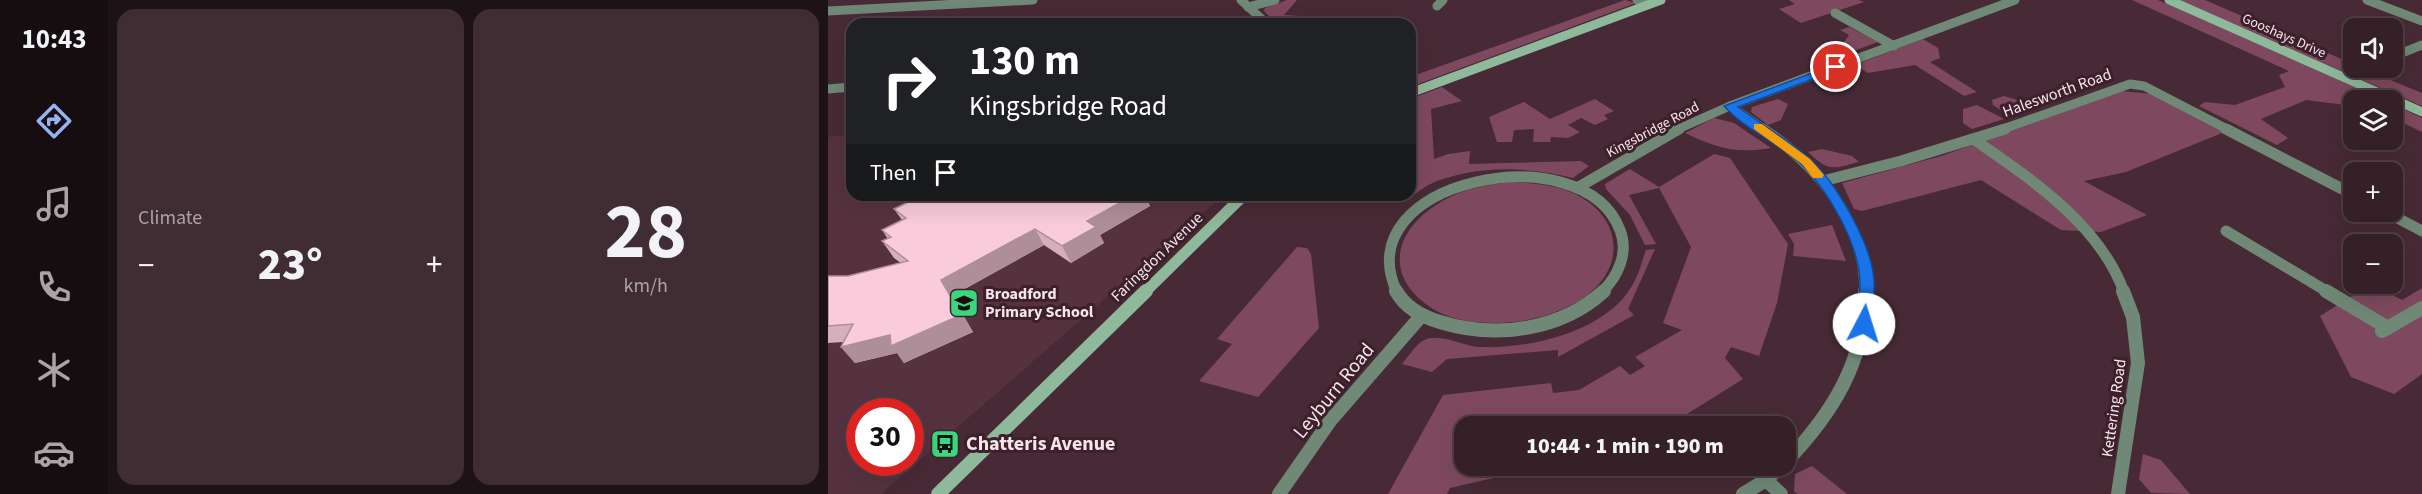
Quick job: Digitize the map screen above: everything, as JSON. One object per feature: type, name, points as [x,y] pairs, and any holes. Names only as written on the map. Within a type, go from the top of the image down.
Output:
[{"type":"street","points":[[858,10],[871,0]]},
{"type":"street","points":[[828,11],[1033,0]]},
{"type":"street","points":[[1240,0],[1260,18]]},
{"type":"street","points":[[1248,7],[1275,0]]},
{"type":"street","points":[[1637,0],[1647,5]]},
{"type":"street","points":[[1416,91],[1661,0]]},
{"type":"street","name":"Gooshays Drive","points":[[2169,0],[2422,112]]},
{"type":"street","points":[[2367,0],[2422,21]]},
{"type":"street","name":"Kingsbridge Road","points":[[1577,188],[1674,131],[1730,106],[2009,1]]},
{"type":"street","points":[[1835,13],[1894,46]]},
{"type":"street","points":[[2403,53],[2422,45]]},
{"type":"street","name":"Halesworth Road","points":[[1823,181],[1901,162],[1975,140],[2130,84],[2144,86],[2343,189]]},
{"type":"street","points":[[828,89],[846,88]]},
{"type":"street","points":[[1730,106],[1806,162],[1823,181],[1852,230],[1864,264],[1867,301],[1862,346],[1844,390],[1827,415],[1796,450]]},
{"type":"street","name":"Kettering Road","points":[[1975,140],[2029,177],[2066,209],[2106,256],[2126,298],[2134,323],[2138,357],[2120,493]]},
{"type":"street","points":[[1517,176],[1550,180],[1577,188],[1604,204],[1619,223],[1625,247],[1619,271],[1601,294],[1558,321],[1535,327],[1495,332],[1455,328],[1422,315],[1399,296],[1387,272],[1388,248],[1400,225],[1422,205],[1449,189],[1482,180],[1517,176]]},
{"type":"street","name":"Faringdon Avenue","points":[[938,494],[1238,201]]},
{"type":"street","points":[[2403,221],[2422,231]]},
{"type":"street","points":[[2226,231],[2384,330],[2422,308]]},
{"type":"street","name":"Leyburn Road","points":[[1280,494],[1330,421],[1422,315]]},
{"type":"street","points":[[1743,494],[1770,476]]},
{"type":"street","points":[[1766,480],[1781,494]]},
{"type":"shaded area","points":[[1287,0],[1297,0],[1284,15],[1317,17],[1271,18],[1264,11],[1265,8]]},
{"type":"shaded area","points":[[1625,0],[1636,3],[1416,85],[1416,75]]},
{"type":"shaded area","points":[[1789,0],[1859,0],[1864,2],[1801,23],[1779,9],[1795,4]]},
{"type":"shaded area","points":[[2132,0],[2158,0],[2361,90],[2343,90],[2343,105],[2306,100],[2261,119],[2288,138],[2277,145],[2199,106],[2205,102],[2235,105],[2285,87],[2279,75],[2289,71]]},
{"type":"shaded area","points":[[2179,0],[2205,0],[2343,60],[2343,72]]},
{"type":"shaded area","points":[[1849,27],[1878,42],[1848,53],[1840,48],[1849,35],[1840,30]]},
{"type":"shaded area","points":[[1923,39],[1938,48],[1940,58],[1930,62],[1977,92],[1964,96],[1915,65],[1868,73],[1855,65]]},
{"type":"shaded area","points":[[2358,78],[2385,78],[2422,93],[2422,106],[2403,98],[2403,90],[2385,90]]},
{"type":"shaded area","points":[[1442,87],[1462,101],[1431,109],[1434,159],[1448,154],[1470,151],[1469,164],[1581,161],[1589,166],[1573,178],[1523,170],[1473,172],[1435,182],[1416,194],[1416,97]]},
{"type":"shaded area","points":[[2121,91],[2153,94],[2227,131],[2126,172],[2084,181],[2147,215],[2101,232],[2061,230],[1981,180],[1862,211],[1854,209],[1842,183],[1941,156]]},
{"type":"shaded area","points":[[2004,96],[2038,106],[2010,116],[1993,105],[1992,100]]},
{"type":"shaded area","points":[[1595,99],[1614,111],[1604,115],[1608,119],[1595,125],[1581,118],[1568,125],[1580,132],[1568,138],[1551,137],[1550,142],[1533,142],[1534,129],[1514,130],[1512,142],[1497,142],[1489,117],[1524,102],[1550,119]]},
{"type":"shaded area","points":[[1778,99],[1788,104],[1781,120],[1768,125],[1751,112],[1752,107]]},
{"type":"shaded area","points":[[1977,105],[2004,119],[1972,129],[1963,123],[1963,109]]},
{"type":"shaded area","points":[[2403,109],[2422,118],[2422,132],[2403,123]]},
{"type":"shaded area","points":[[1714,118],[1734,123],[1771,148],[1736,150],[1707,143],[1685,133]]},
{"type":"shaded area","name":"Broadford Primary School","points":[[846,135],[846,201],[1217,201],[924,457],[924,398],[846,398],[846,476],[902,476],[881,494],[828,494],[828,137]]},
{"type":"shaded area","points":[[1822,149],[1852,156],[1859,162],[1837,167],[1826,166],[1808,152]]},
{"type":"shaded area","points":[[1714,154],[1730,158],[1788,244],[1777,303],[1759,356],[1731,347],[1725,358],[1743,379],[1684,416],[1454,416],[1454,476],[1502,476],[1450,488],[1447,494],[1388,494],[1443,395],[1551,383],[1553,393],[1579,390],[1620,366],[1630,375],[1645,366],[1635,357],[1682,330],[1663,323],[1691,247],[1659,188],[1629,195],[1656,244],[1645,245],[1630,215],[1606,189],[1605,184],[1630,169],[1659,187]]},
{"type":"shaded area","points":[[1510,182],[1546,185],[1568,191],[1587,201],[1600,213],[1609,228],[1613,243],[1612,259],[1606,275],[1594,289],[1577,302],[1548,315],[1527,320],[1494,323],[1471,321],[1447,316],[1433,309],[1416,295],[1405,281],[1400,265],[1401,250],[1406,235],[1416,221],[1448,198],[1470,189]]},
{"type":"shaded area","points":[[1832,225],[1846,261],[1793,256],[1794,244],[1788,234]]},
{"type":"shaded area","points":[[1297,247],[1307,248],[1311,254],[1319,328],[1258,397],[1199,381],[1232,344],[1217,339]]},
{"type":"shaded area","points":[[1655,249],[1628,309],[1634,315],[1558,357],[1558,350],[1447,359],[1432,372],[1402,364],[1418,344],[1431,338],[1482,347],[1502,347],[1546,340],[1590,324],[1624,297],[1637,277],[1646,250]]},
{"type":"shaded area","points":[[2422,288],[2422,374],[2394,394],[2351,377],[2320,316],[2355,294],[2390,294],[2402,300]]},
{"type":"shaded area","points":[[2143,454],[2161,460],[2190,494],[2151,493],[2139,479]]},
{"type":"shaded area","points":[[1812,466],[1847,494],[1797,494],[1794,491],[1796,474]]},
{"type":"building","points":[[911,201],[1123,201],[1087,221],[1096,227],[1062,246],[1035,229],[941,280],[961,315],[891,346],[890,335],[841,347],[853,324],[828,326],[828,276],[848,276],[908,261],[882,241],[891,237],[882,230],[906,218],[894,209]]},
{"type":"slow traffic","points":[[1758,127],[1806,162],[1818,175]]},
{"type":"place","name":"Broadford Primary School","points":[[964,303]]},
{"type":"place","name":"Chatteris Avenue","points":[[945,444]]},
{"type":"route","points":[[1836,67],[1730,106],[1806,162],[1837,202],[1859,246],[1864,264],[1867,301],[1864,324]]}]
